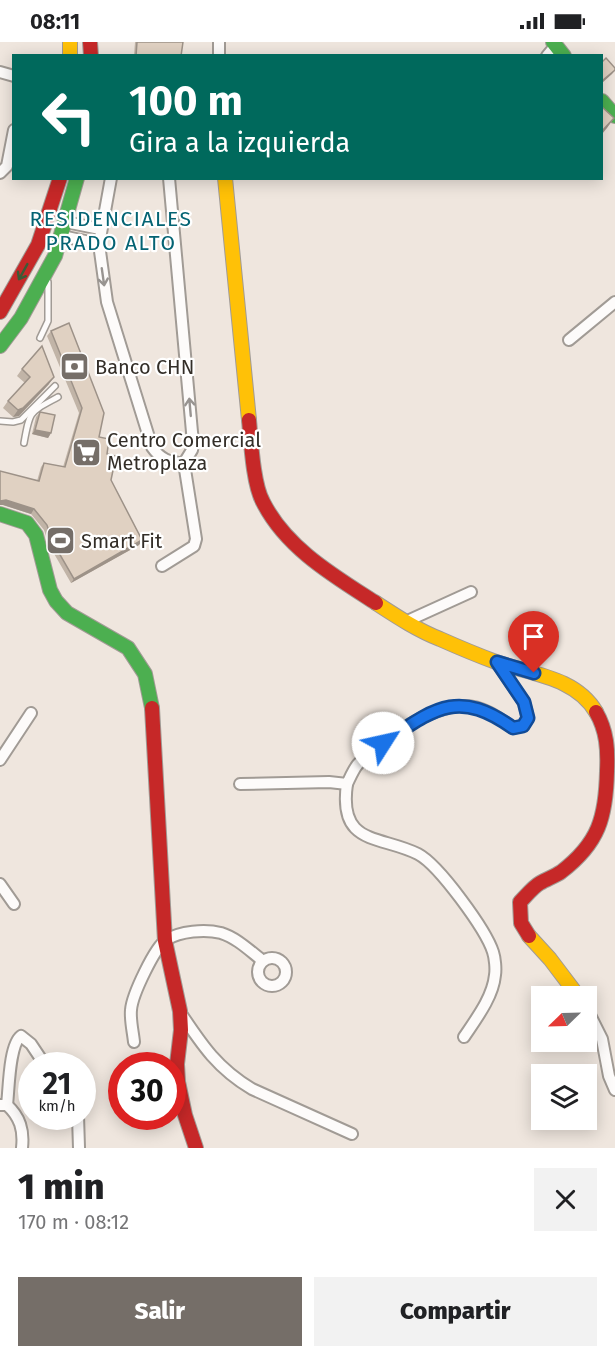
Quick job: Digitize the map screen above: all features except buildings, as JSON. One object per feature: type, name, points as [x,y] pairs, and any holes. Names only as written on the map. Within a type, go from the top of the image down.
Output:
[{"type":"main road","points":[[603,102],[615,116]]},
{"type":"main road","points":[[0,312],[38,245],[59,180]]},
{"type":"main road","points":[[0,346],[21,318],[55,256],[76,180]]},
{"type":"main road","points":[[225,180],[254,461],[262,501],[288,537],[319,566],[405,622],[437,638],[570,687],[594,708],[606,732],[609,760],[607,793],[602,821],[596,833],[578,857],[559,873],[538,884],[520,902],[521,923],[526,933],[570,986]]},
{"type":"main road","points":[[0,514],[27,523],[36,535],[50,590],[67,613],[128,648],[145,674],[152,699],[165,941],[180,1011],[178,1082],[184,1115],[196,1148]]},
{"type":"street","points":[[0,173],[7,166],[12,140]]},
{"type":"street","points":[[111,180],[99,244],[107,302],[152,447],[165,460],[184,463]]},
{"type":"street","points":[[162,566],[194,546],[196,539],[184,463],[193,443],[169,180]]},
{"type":"street","points":[[66,222],[100,229]]},
{"type":"street","points":[[62,236],[99,244]]},
{"type":"street","points":[[569,340],[615,302]]},
{"type":"street","points":[[405,622],[471,592]]},
{"type":"street","points":[[464,1036],[479,1015],[489,995],[495,976],[493,952],[458,897],[430,863],[418,854],[373,840],[362,834],[352,824],[345,798],[346,784],[357,766],[383,743],[428,714],[446,708],[463,705],[476,707],[501,719],[513,728],[526,724],[528,718],[524,702],[497,662]]},
{"type":"street","points":[[0,760],[31,713]]},
{"type":"street","points":[[240,784],[329,782],[346,784]]},
{"type":"street","points":[[0,884],[14,904]]},
{"type":"street","points":[[134,1042],[131,1011],[134,994],[165,941],[200,931],[220,933],[235,939],[263,961]]},
{"type":"street","points":[[180,1011],[206,1051],[236,1080],[352,1134]]},
{"type":"street","points":[[597,1029],[615,1090]]},
{"type":"street","points":[[22,1145],[19,1119],[3,1105],[18,1037],[25,1038],[35,1052]]},
{"type":"street","points":[[78,1130],[79,1148]]},
{"type":"lane","points":[[40,338],[48,321],[48,270]]},
{"type":"lane","points":[[0,421],[21,420],[55,386]]},
{"type":"lane","points":[[24,443],[28,417],[58,397]]},
{"type":"traffic: fast","points":[[553,42],[562,54]]},
{"type":"traffic: fast","points":[[603,102],[615,116]]},
{"type":"traffic: fast","points":[[0,346],[21,318],[55,256],[76,180]]},
{"type":"traffic: fast","points":[[0,514],[27,523],[36,535],[50,590],[67,613],[128,648],[145,674],[152,708]]},
{"type":"traffic: slow","points":[[70,42],[70,54]]},
{"type":"traffic: slow","points":[[225,180],[249,420]]},
{"type":"traffic: slow","points":[[376,603],[415,627],[454,645],[496,662],[565,684],[587,700],[596,712]]},
{"type":"traffic: slow","points":[[529,936],[570,986]]},
{"type":"traffic: jam","points":[[90,42],[91,54]]},
{"type":"traffic: jam","points":[[0,312],[38,245],[59,180]]},
{"type":"traffic: jam","points":[[249,420],[257,485],[263,502],[273,518],[284,533],[312,560],[376,603]]},
{"type":"traffic: jam","points":[[152,708],[165,941],[180,1011],[178,1082],[185,1115],[196,1148]]},
{"type":"traffic: jam","points":[[529,936],[521,923],[520,902],[540,883],[561,872],[574,861],[592,839],[602,816],[605,802],[607,748],[605,733],[596,712]]},
{"type":"place","name":"Banco CHN","points":[[74,367]]},
{"type":"place","name":"Centro Comercial Metroplaza","points":[[86,452]]},
{"type":"place","name":"Smart Fit","points":[[60,541]]},
{"type":"district","name":"RESIDENCIALES PRADO ALTO","points":[[111,231]]},
{"type":"route","points":[[383,743],[428,714],[463,705],[486,711],[513,728],[523,726],[528,718],[524,702],[497,662],[534,673]]}]
